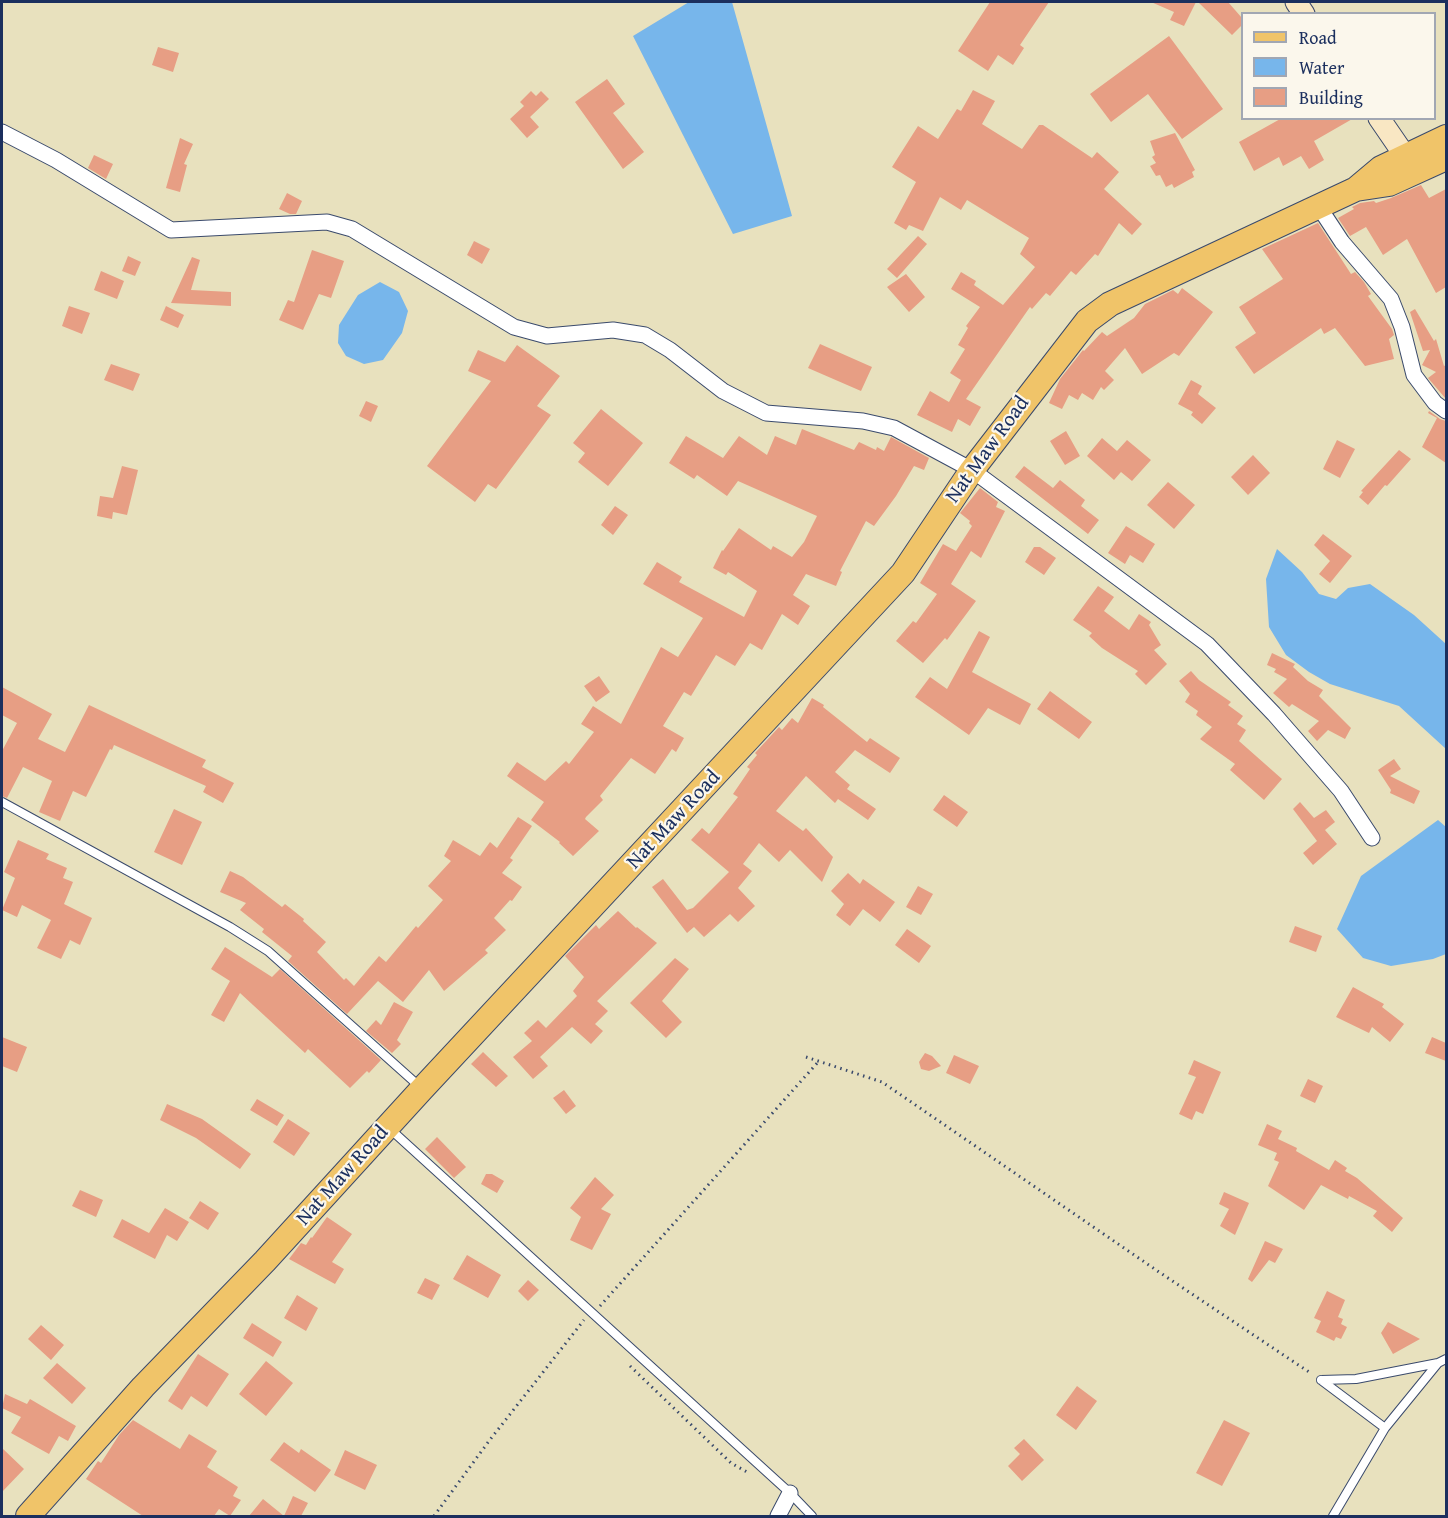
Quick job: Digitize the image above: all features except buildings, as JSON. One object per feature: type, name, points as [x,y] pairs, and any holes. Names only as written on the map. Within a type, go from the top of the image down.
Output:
[{"type":"main road","points":[[1380,120],[1411,164]]},
{"type":"main road","name":"Nat Maw Road","points":[[28,1516],[143,1387],[265,1262],[388,1126],[903,573],[972,470],[1087,321],[1110,304],[1356,189],[1389,184],[1446,136]]},
{"type":"main road","name":"Nat Maw Road","points":[[1411,164],[1446,158]]},
{"type":"street","points":[[2,132],[56,160],[171,230],[327,222],[352,229],[514,327],[547,336],[613,330],[645,335],[670,350],[723,391],[766,413],[863,421],[894,428],[972,470],[1207,644],[1274,714],[1333,782],[1372,838]]},
{"type":"street","points":[[1319,207],[1342,242],[1391,299],[1402,327],[1414,375],[1436,403],[1446,411]]},
{"type":"street","points":[[778,1516],[790,1493]]},
{"type":"lane","points":[[2,802],[230,927],[268,951],[423,1089]]},
{"type":"lane","points":[[388,1126],[790,1493],[812,1516]]},
{"type":"lane","points":[[1321,1380],[1356,1379],[1442,1361]]},
{"type":"lane","points":[[1333,1516],[1385,1428],[1442,1361]]},
{"type":"lane","points":[[1321,1380],[1385,1428]]},
{"type":"path","points":[[806,1057],[882,1082],[1149,1266],[1321,1380]]},
{"type":"path","points":[[593,1314],[819,1061]]},
{"type":"path","points":[[434,1516],[489,1441],[584,1321]]},
{"type":"path","points":[[624,1360],[731,1463],[752,1474]]},
{"type":"water","points":[[689,2],[732,2],[792,216],[733,234],[633,36]]},
{"type":"water","points":[[380,282],[399,292],[408,311],[402,333],[383,360],[364,364],[346,356],[338,343],[339,325],[358,295]]},
{"type":"water","points":[[1277,549],[1302,572],[1319,594],[1336,599],[1348,588],[1370,584],[1414,615],[1446,644],[1446,749],[1399,706],[1330,684],[1286,655],[1269,627],[1266,579]]},
{"type":"water","points":[[1438,820],[1446,827],[1446,954],[1433,959],[1391,966],[1363,958],[1337,929],[1361,876]]}]
